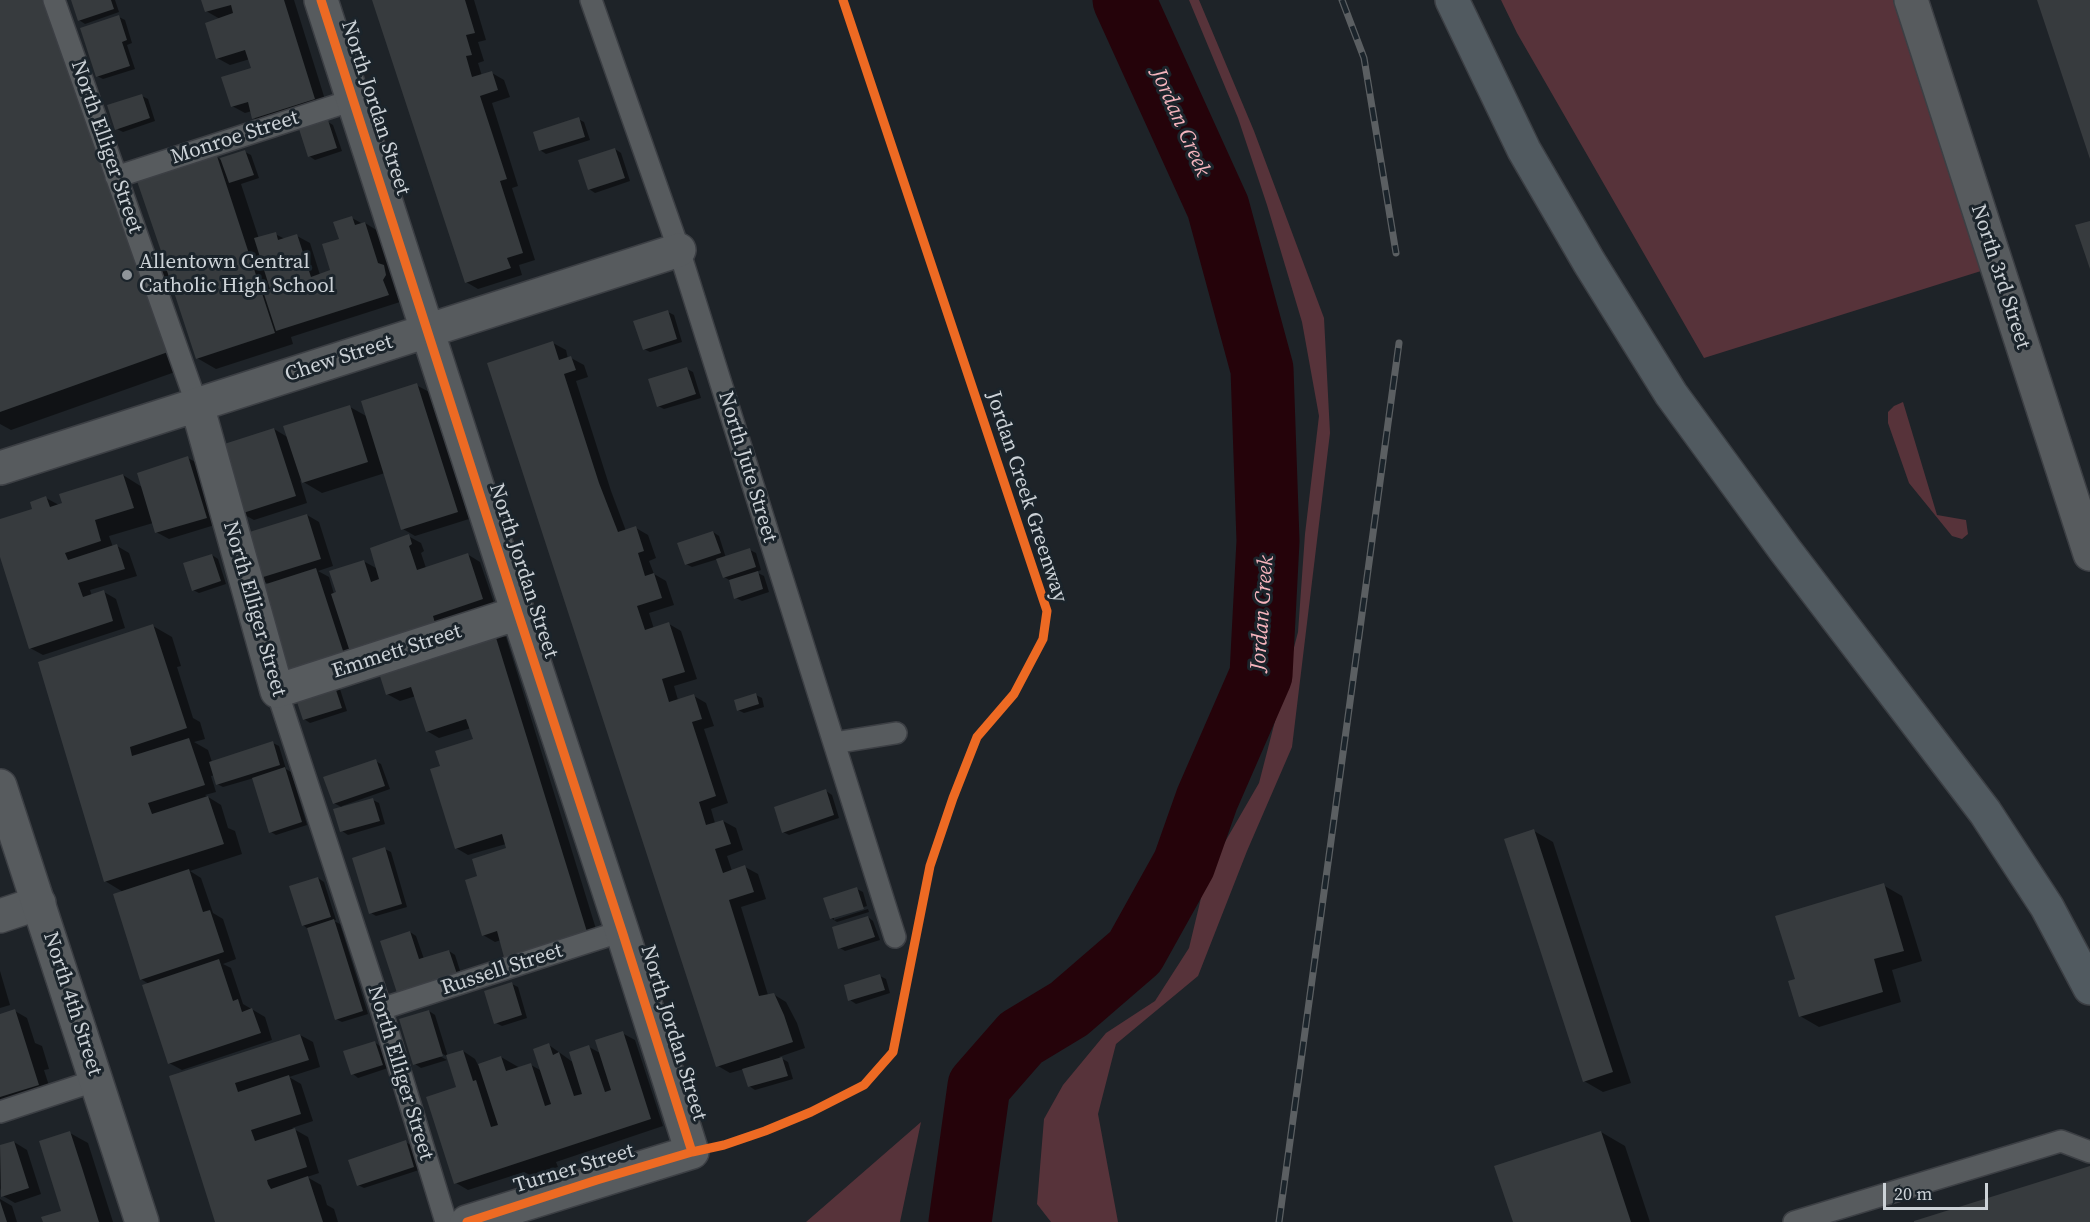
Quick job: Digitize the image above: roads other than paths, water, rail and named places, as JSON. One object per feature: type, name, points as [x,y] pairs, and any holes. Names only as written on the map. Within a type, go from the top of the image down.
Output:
[{"type":"main road","points":[[1452,0],[1524,150],[1589,262],[1671,394],[1785,550],[1985,812],[2047,908],[2090,988]]},
{"type":"street","name":"North Jordan Street","points":[[321,0],[692,1152]]},
{"type":"street","name":"North 3rd Street","points":[[1911,0],[2090,554]]},
{"type":"street","name":"Chew Street","points":[[0,468],[679,250]]},
{"type":"street","name":"North Elliger Street","points":[[197,405],[277,691]]},
{"type":"street","name":"Emmett Street","points":[[277,691],[518,613]]},
{"type":"street","name":"North 4th Street","points":[[0,786],[142,1222]]},
{"type":"street","points":[[0,916],[39,903]]},
{"type":"street","name":"Turner Street","points":[[467,1222],[692,1152]]},
{"type":"lane","name":"North Elliger Street","points":[[54,0],[197,405]]},
{"type":"lane","name":"North Jute Street","points":[[591,0],[679,250],[895,937]]},
{"type":"lane","name":"Monroe Street","points":[[116,177],[353,100]]},
{"type":"lane","name":"North Elliger Street","points":[[277,691],[381,1009],[446,1222]]},
{"type":"lane","points":[[834,743],[896,733]]},
{"type":"lane","name":"Russell Street","points":[[381,1009],[622,931]]},
{"type":"lane","points":[[0,1112],[97,1080]]},
{"type":"lane","points":[[1794,1222],[2061,1141],[2090,1152]]},
{"type":"waterway","name":"Jordan Creek","points":[[960,1222],[979,1086],[1021,1038],[1069,1009],[1135,952],[1184,864],[1207,799],[1261,675],[1268,541],[1262,369],[1218,207],[1124,0]]},
{"type":"railway","points":[[1342,0],[1364,58],[1396,253]]},
{"type":"railway","points":[[1279,1222],[1399,343]]},
{"type":"place","name":"Allentown Central Catholic High School","points":[[127,275]]}]
